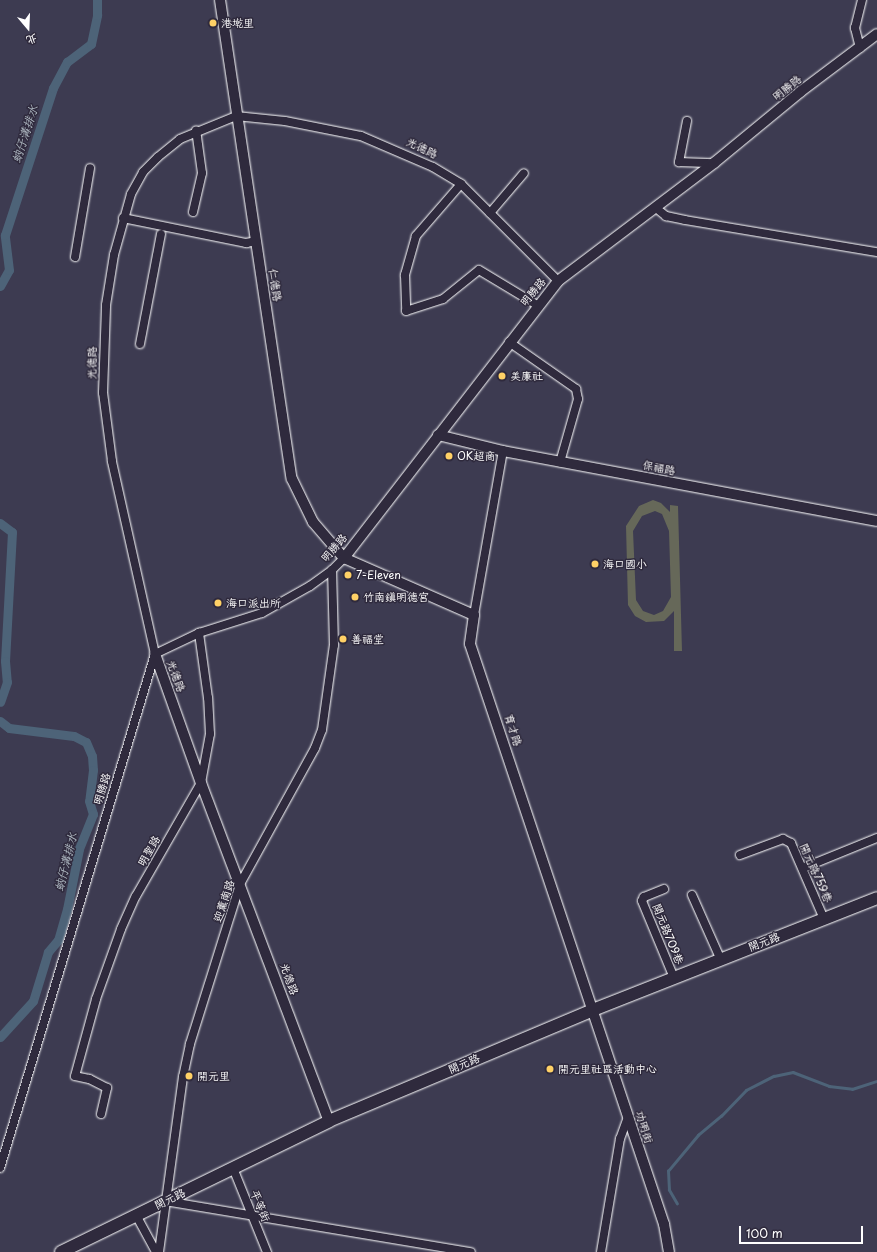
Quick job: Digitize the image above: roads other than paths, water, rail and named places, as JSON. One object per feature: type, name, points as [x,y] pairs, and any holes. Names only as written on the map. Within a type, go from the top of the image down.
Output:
[{"type":"main road","name":"開元路","points":[[61,1252],[328,1121],[593,1010],[877,898]]},
{"type":"street","name":"仁德路","points":[[220,0],[236,116],[292,479],[313,522],[344,558]]},
{"type":"street","points":[[860,48],[856,28],[862,0]]},
{"type":"street","name":"明勝路","points":[[0,1168],[155,654],[199,633],[262,613],[332,570],[344,558],[508,342],[558,281],[656,208],[714,163],[800,92],[877,34]]},
{"type":"street","name":"光德路","points":[[328,1121],[201,783],[155,654],[112,462],[103,393],[106,305],[123,218],[143,172],[180,138],[196,130],[236,116],[285,121],[361,136],[434,167],[461,184],[558,281]]},
{"type":"street","points":[[687,121],[679,162],[714,163]]},
{"type":"street","points":[[193,212],[202,173],[196,130]]},
{"type":"street","points":[[75,257],[90,168]]},
{"type":"street","points":[[490,213],[524,173]]},
{"type":"street","points":[[461,184],[416,236],[405,275],[406,311],[443,299],[479,270],[537,305]]},
{"type":"street","points":[[656,208],[666,216],[685,220],[877,252]]},
{"type":"street","points":[[123,218],[246,243],[256,241]]},
{"type":"street","points":[[140,344],[161,234]]},
{"type":"street","points":[[508,342],[576,389],[578,399],[560,462]]},
{"type":"street","name":"保福路","points":[[438,435],[503,451],[877,521]]},
{"type":"street","name":"育才路","points":[[503,451],[470,644],[593,1010]]},
{"type":"street","points":[[344,558],[474,615]]},
{"type":"street","name":"迎薰南路","points":[[159,1252],[165,1201],[190,1044],[240,884],[315,748],[322,730],[334,645],[332,570]]},
{"type":"street","name":"明聖路","points":[[102,1114],[108,1088],[89,1079],[75,1076],[96,999],[121,929],[136,896],[201,783],[210,734],[208,698],[199,633]]},
{"type":"street","points":[[803,868],[877,838]]},
{"type":"street","name":"開元路759巷","points":[[740,855],[783,839],[791,843],[824,919]]},
{"type":"street","name":"開元路709巷","points":[[664,889],[644,897],[642,901],[674,978]]},
{"type":"street","points":[[692,895],[721,960]]},
{"type":"street","name":"功明街","points":[[593,1010],[664,1224],[670,1252]]},
{"type":"street","points":[[601,1252],[620,1139],[628,1117]]},
{"type":"street","name":"平等街","points":[[233,1168],[267,1252]]},
{"type":"street","points":[[165,1201],[252,1218],[471,1252]]},
{"type":"street","points":[[136,1215],[156,1252]]},
{"type":"waterway","name":"蚋仔溝排水","points":[[0,286],[9,270],[5,235],[53,88],[67,62],[91,44],[97,15],[97,0]]},
{"type":"waterway","name":"蚋仔溝排水","points":[[0,523],[12,532],[5,661],[7,682],[0,702]]},
{"type":"waterway","name":"蚋仔溝排水","points":[[0,721],[9,728],[74,736],[86,742],[92,756],[93,770],[89,801],[93,814],[79,849],[67,909],[58,940],[48,952],[33,1001],[0,1037]]},
{"type":"waterway","points":[[677,1204],[669,1190],[668,1171],[698,1135],[721,1116],[746,1090],[774,1076],[793,1072],[829,1086],[852,1089],[877,1081]]},
{"type":"place","name":"港墘里","points":[[213,23]]},
{"type":"place","name":"美廉社","points":[[502,376]]},
{"type":"place","name":"OK超商","points":[[449,456]]},
{"type":"place","name":"海口國小","points":[[595,564]]},
{"type":"place","name":"7-Eleven","points":[[348,575]]},
{"type":"place","name":"竹南鎮明德宮","points":[[355,597]]},
{"type":"place","name":"海口派出所","points":[[218,603]]},
{"type":"place","name":"善福堂","points":[[343,639]]},
{"type":"place","name":"開元里社區活動中心","points":[[550,1069]]},
{"type":"place","name":"開元里","points":[[189,1076]]}]
